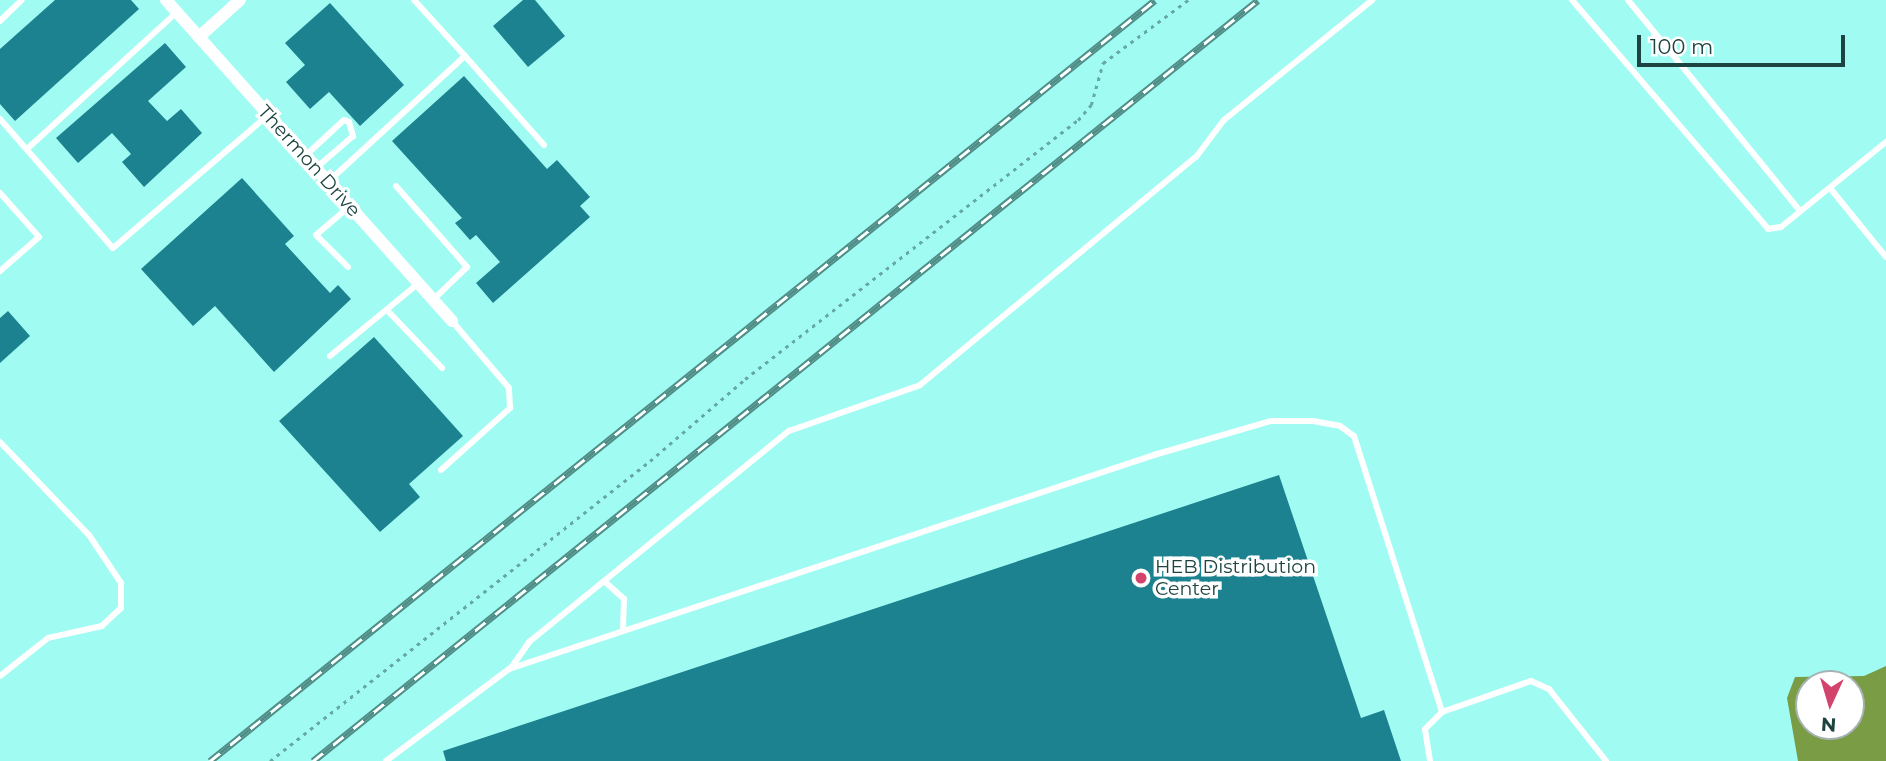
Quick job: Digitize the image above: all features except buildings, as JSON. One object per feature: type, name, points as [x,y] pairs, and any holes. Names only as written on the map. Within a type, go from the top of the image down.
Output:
[{"type":"street","name":"Thermon Drive","points":[[166,0],[453,321]]},
{"type":"street","points":[[199,37],[240,0]]},
{"type":"lane","points":[[0,20],[22,0]]},
{"type":"lane","points":[[414,0],[544,145]]},
{"type":"lane","points":[[386,761],[509,669],[529,642],[789,431],[920,385],[1196,157],[1224,120],[1372,0]]},
{"type":"lane","points":[[1572,0],[1759,223],[1768,229],[1781,227],[1886,142]]},
{"type":"lane","points":[[1628,0],[1800,211]]},
{"type":"lane","points":[[27,149],[177,12]]},
{"type":"lane","points":[[328,182],[465,56]]},
{"type":"lane","points":[[0,118],[113,248],[268,115]]},
{"type":"lane","points":[[305,156],[344,121],[349,122],[353,136],[316,168]]},
{"type":"lane","points":[[396,186],[467,267],[433,300]]},
{"type":"lane","points":[[1830,188],[1886,257]]},
{"type":"lane","points":[[0,192],[38,237],[0,271]]},
{"type":"lane","points":[[348,267],[316,234],[349,206]]},
{"type":"lane","points":[[0,256],[8,264]]},
{"type":"lane","points":[[330,356],[419,283]]},
{"type":"lane","points":[[387,310],[442,368]]},
{"type":"lane","points":[[441,470],[510,408],[509,388],[453,321]]},
{"type":"lane","points":[[509,669],[1233,430],[1271,421],[1313,421],[1340,426],[1353,436],[1442,712]]},
{"type":"lane","points":[[0,442],[89,535],[121,583],[121,608],[102,626],[48,638],[0,676]]},
{"type":"lane","points":[[604,581],[624,599],[623,631]]},
{"type":"lane","points":[[1430,761],[1425,729],[1442,712],[1531,681],[1549,690],[1606,761]]},
{"type":"path","points":[[270,761],[650,461],[755,371],[1078,120],[1091,105],[1102,63],[1188,0]]},
{"type":"shaded area","points":[[1886,666],[1886,761],[1798,761],[1787,698],[1795,677],[1795,740],[1865,740],[1865,676]]},
{"type":"railway","points":[[210,761],[1155,0]]},
{"type":"railway","points":[[313,761],[1258,0]]},
{"type":"place","name":"HEB Distribution Center","points":[[1141,578]]}]
